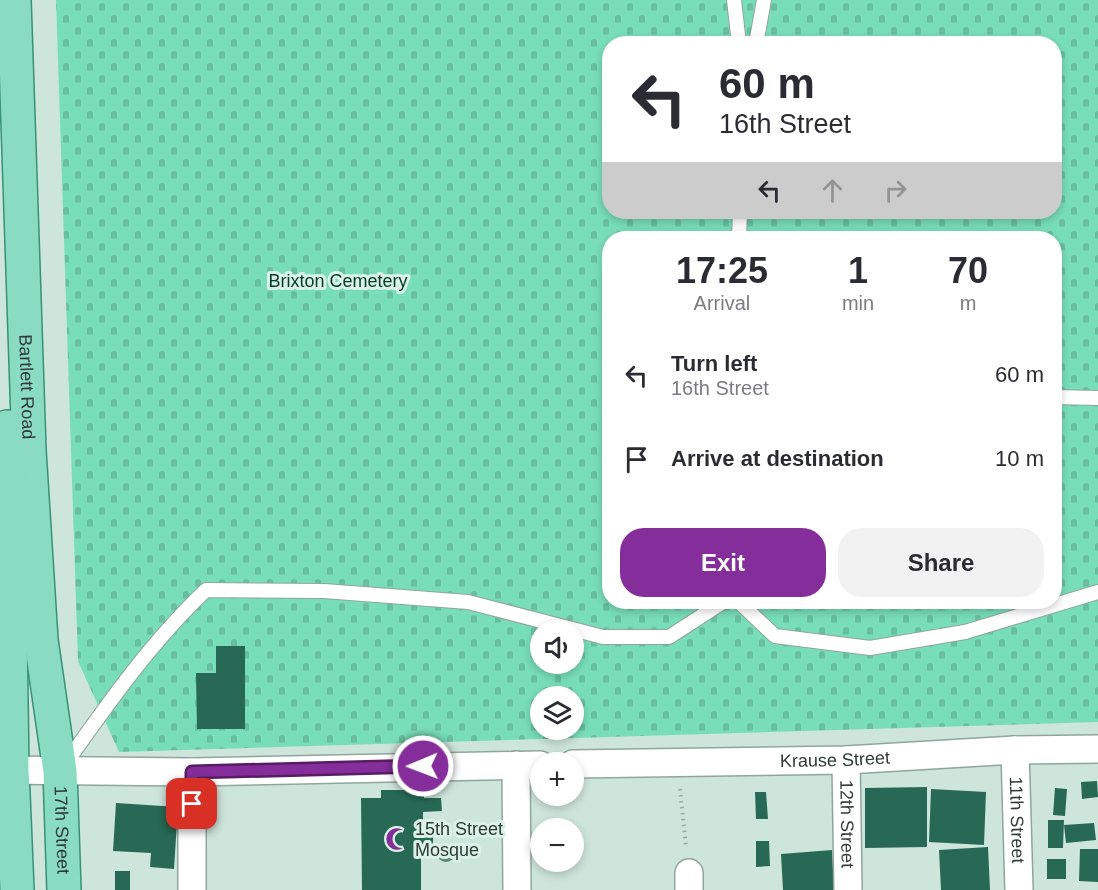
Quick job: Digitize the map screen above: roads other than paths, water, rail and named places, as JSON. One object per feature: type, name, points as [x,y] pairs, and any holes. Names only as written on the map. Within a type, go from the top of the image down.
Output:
[{"type":"main road","name":"Bartlett Road","points":[[14,0],[8,55],[29,450],[40,628],[60,771]]},
{"type":"main road","name":"Bartlett Road","points":[[0,138],[6,318],[6,770]]},
{"type":"main road","points":[[6,770],[17,890]]},
{"type":"main road","name":"17th Street","points":[[60,771],[64,890]]},
{"type":"street","name":"Krause Street","points":[[584,764],[846,760],[1015,750],[1098,749]]},
{"type":"street","name":"11th Street","points":[[1015,750],[1019,890]]},
{"type":"street","name":"12th Street","points":[[846,760],[848,890]]},
{"type":"street","points":[[6,770],[192,772],[528,765],[517,890]]},
{"type":"street","points":[[192,772],[192,890]]},
{"type":"lane","points":[[734,0],[738,36]]},
{"type":"lane","points":[[759,36],[762,26],[764,0]]},
{"type":"lane","points":[[1062,397],[1098,398]]},
{"type":"lane","points":[[60,771],[126,680],[181,614],[206,590],[324,591],[468,603],[603,638],[669,637],[712,609]]},
{"type":"lane","points":[[1062,603],[1098,592]]},
{"type":"lane","points":[[746,609],[775,636],[870,648],[965,632],[1041,609]]},
{"type":"place","name":"15th Street Mosque","points":[[397,839]]},
{"type":"park label","name":"Brixton Cemetery","points":[[338,281]]}]
